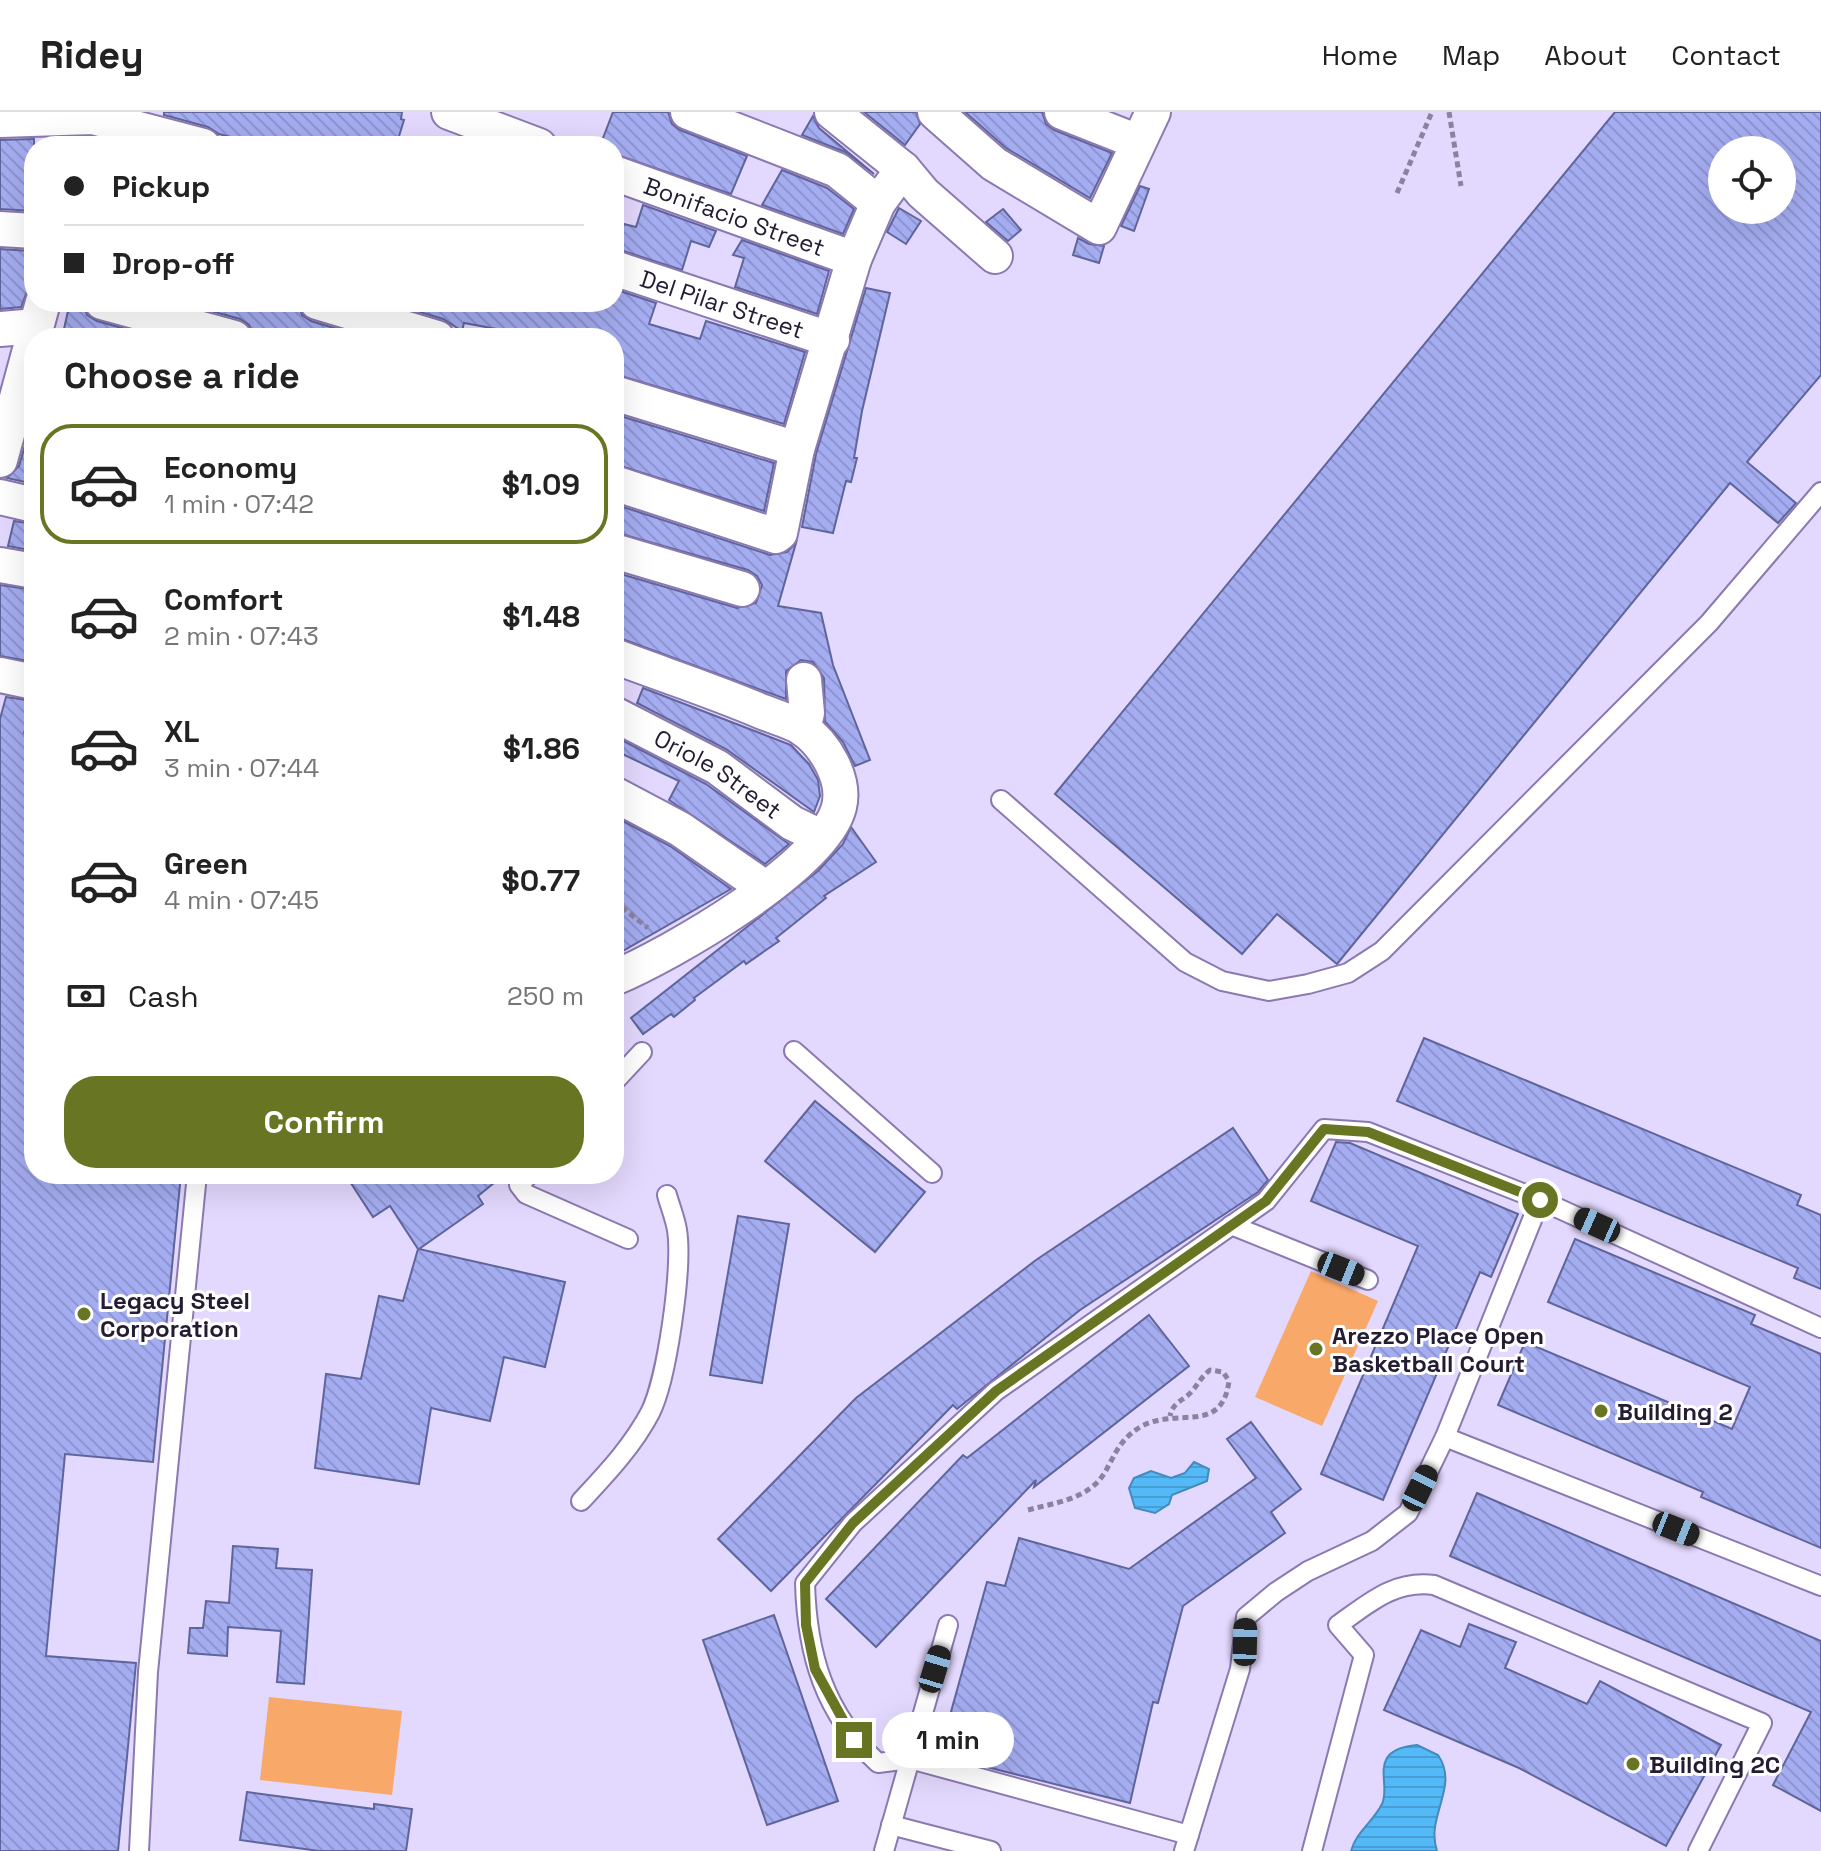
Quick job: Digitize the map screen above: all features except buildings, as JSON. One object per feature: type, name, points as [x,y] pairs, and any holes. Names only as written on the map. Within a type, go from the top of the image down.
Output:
[{"type":"street","points":[[449,112],[513,136]]},
{"type":"street","points":[[688,112],[837,170],[878,203]]},
{"type":"street","points":[[832,112],[903,169],[923,193],[995,256]]},
{"type":"street","points":[[935,112],[994,164],[1099,227],[1146,127],[1062,112]]},
{"type":"street","points":[[0,120],[90,125],[149,136]]},
{"type":"street","points":[[624,486],[776,536],[781,531],[797,449],[854,259],[878,203],[903,169]]},
{"type":"street","name":"Bonifacio Street","points":[[624,177],[854,259]]},
{"type":"street","points":[[0,229],[24,230]]},
{"type":"street","name":"Del Pilar Street","points":[[624,271],[832,340]]},
{"type":"street","points":[[139,312],[197,328]]},
{"type":"street","points":[[350,312],[404,328]]},
{"type":"street","points":[[0,329],[40,314]]},
{"type":"street","points":[[10,437],[24,386]]},
{"type":"street","points":[[624,396],[797,449]]},
{"type":"street","points":[[0,497],[24,503]]},
{"type":"street","points":[[624,554],[742,589]]},
{"type":"street","points":[[0,565],[24,569]]},
{"type":"street","points":[[624,660],[803,729],[833,762],[839,794],[839,809],[821,837],[765,888],[671,951],[624,973]]},
{"type":"street","points":[[0,675],[24,680]]},
{"type":"street","points":[[803,729],[807,713],[804,680]]},
{"type":"street","name":"Oriole Street","points":[[624,719],[717,767],[792,823],[821,837]]},
{"type":"street","points":[[624,799],[680,829],[765,888]]},
{"type":"lane","points":[[1001,800],[1185,962],[1222,981],[1269,991],[1348,973],[1382,951],[1698,634],[1821,492]]},
{"type":"lane","points":[[794,1051],[932,1173]]},
{"type":"lane","points":[[624,1071],[642,1052]]},
{"type":"lane","points":[[1540,1200],[1445,1437],[1408,1513],[1393,1528],[1308,1571],[1246,1617],[1240,1669],[1186,1843],[910,1759],[878,1763],[854,1740],[815,1669],[806,1625],[805,1583],[853,1523],[996,1391],[1266,1201],[1324,1129],[1368,1132],[1540,1200],[1821,1328]]},
{"type":"lane","points":[[139,1851],[148,1672],[196,1184]]},
{"type":"lane","points":[[520,1184],[526,1194],[628,1239]]},
{"type":"lane","points":[[581,1501],[626,1450],[651,1411],[665,1357],[679,1270],[677,1231],[667,1195]]},
{"type":"lane","points":[[1231,1225],[1368,1280]]},
{"type":"lane","points":[[1445,1437],[1821,1586]]},
{"type":"lane","points":[[1312,1851],[1364,1655],[1338,1625],[1388,1590],[1417,1583],[1434,1585],[1762,1723],[1698,1851]]},
{"type":"lane","points":[[884,1851],[948,1625]]},
{"type":"lane","points":[[891,1825],[991,1851]]},
{"type":"path","points":[[1397,193],[1432,112]]},
{"type":"path","points":[[1449,112],[1461,186]]},
{"type":"path","points":[[624,908],[671,951]]},
{"type":"path","points":[[1028,1510],[1071,1499],[1094,1486],[1122,1440],[1143,1425],[1170,1416],[1201,1417],[1219,1410],[1227,1396],[1229,1381],[1223,1372],[1210,1370],[1199,1379],[1192,1392],[1177,1401],[1170,1416]]},
{"type":"shaded area","name":"Arezzo Place Open Basketball Court","points":[[1311,1271],[1378,1301],[1322,1426],[1255,1397]]},
{"type":"shaded area","points":[[269,1697],[402,1711],[392,1795],[260,1780]]},
{"type":"water","points":[[1194,1462],[1209,1469],[1207,1481],[1172,1495],[1169,1504],[1155,1513],[1135,1508],[1129,1488],[1134,1478],[1151,1471],[1171,1478],[1185,1473]]},
{"type":"water","points":[[1417,1745],[1438,1755],[1444,1767],[1444,1790],[1434,1838],[1437,1851],[1351,1851],[1382,1804],[1386,1760],[1401,1748]]},
{"type":"place","name":"Legacy Steel Corporation","points":[[84,1314]]},
{"type":"place","name":"Arezzo Place Open Basketball Court","points":[[1316,1349]]},
{"type":"place","name":"Building 2","points":[[1601,1411]]},
{"type":"place","name":"Building 2C","points":[[1633,1764]]},
{"type":"route","points":[[854,1740],[815,1669],[806,1625],[805,1583],[853,1523],[910,1467],[996,1391],[1266,1201],[1324,1129],[1368,1132],[1540,1200]]}]
